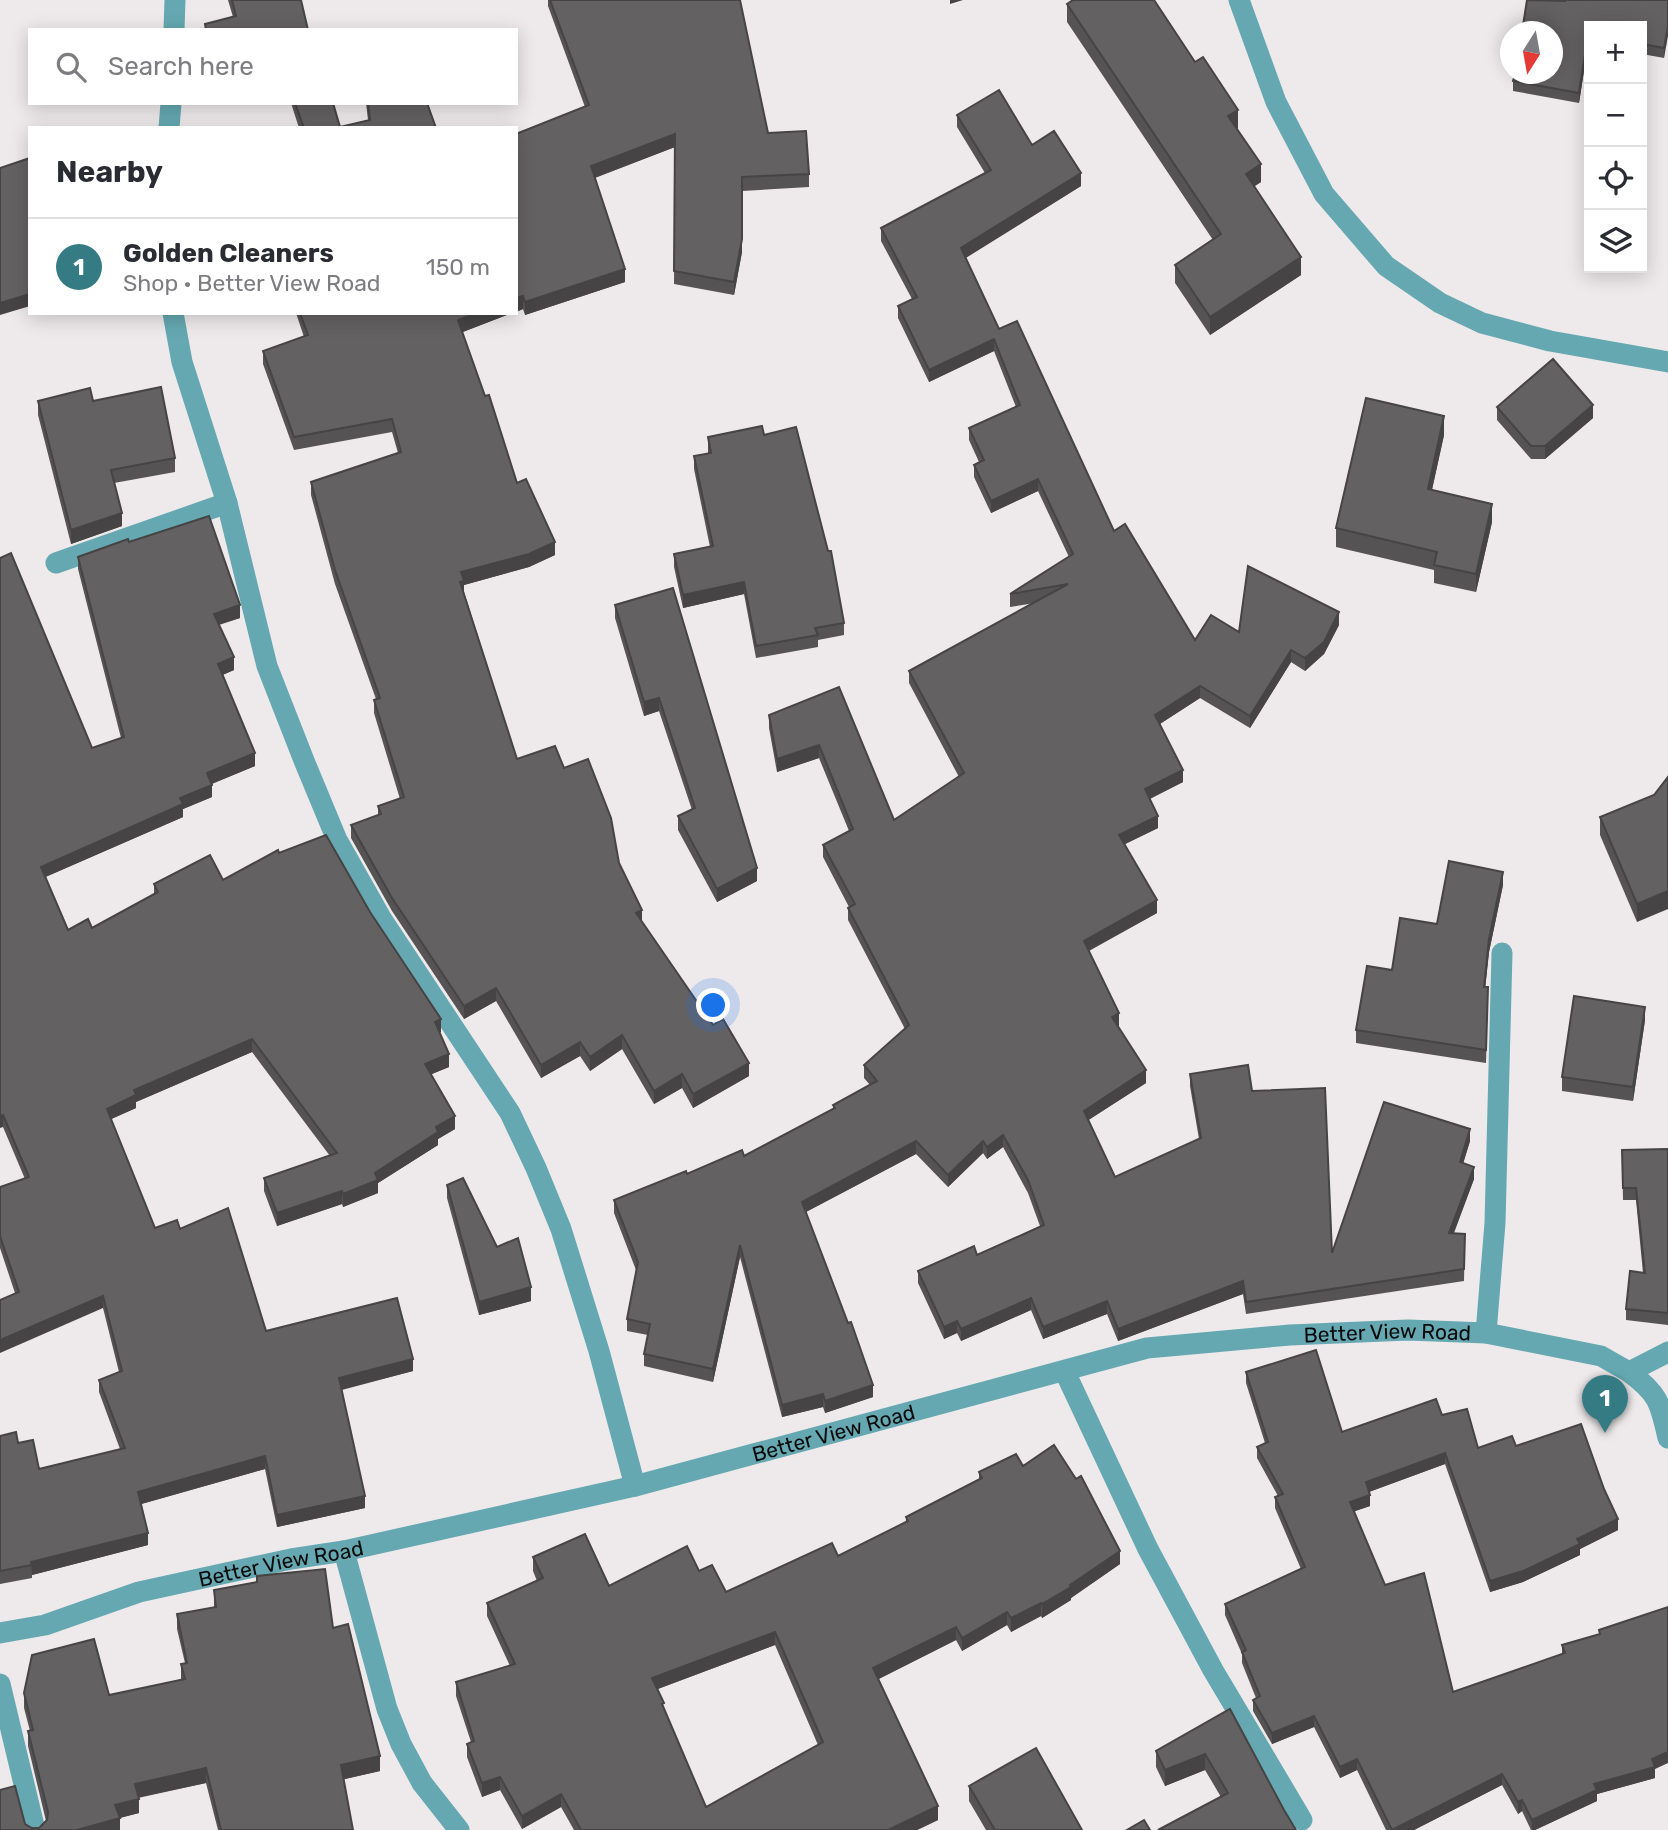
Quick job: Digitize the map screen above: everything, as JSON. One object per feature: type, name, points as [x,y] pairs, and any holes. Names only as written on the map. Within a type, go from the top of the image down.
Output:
[{"type":"street","points":[[174,28],[175,0]]},
{"type":"street","points":[[1240,0],[1276,102],[1324,194],[1386,266],[1440,303],[1482,323],[1550,341],[1668,362]]},
{"type":"street","points":[[169,126],[171,105]]},
{"type":"street","points":[[173,315],[182,362],[227,503],[267,666],[337,840],[381,918],[510,1113],[561,1228],[599,1351],[635,1486]]},
{"type":"street","points":[[56,563],[227,503]]},
{"type":"street","points":[[1486,1333],[1495,1223],[1502,953]]},
{"type":"street","name":"Better View Road","points":[[0,1633],[45,1625],[139,1592],[291,1559],[344,1551],[635,1486],[1147,1348],[1235,1339],[1408,1330],[1486,1333],[1601,1356],[1629,1372],[1648,1385],[1661,1407],[1668,1438]]},
{"type":"street","points":[[1629,1372],[1668,1352]]},
{"type":"street","points":[[1065,1372],[1148,1549],[1213,1670],[1302,1820]]},
{"type":"street","points":[[344,1551],[387,1709],[401,1744],[422,1783],[459,1830]]},
{"type":"street","points":[[0,1684],[34,1830]]},
{"type":"building","points":[[232,0],[301,0],[308,28],[206,28],[205,24],[236,16]]},
{"type":"building","points":[[550,0],[740,0],[768,133],[806,131],[809,174],[742,177],[742,239],[734,282],[674,271],[675,134],[591,166],[625,269],[525,302],[523,296],[518,297],[518,133],[589,105]]},
{"type":"building","points":[[1073,0],[1154,0],[1195,62],[1203,57],[1238,110],[1228,116],[1261,164],[1246,174],[1301,257],[1210,317],[1175,265],[1221,234],[1067,4]]},
{"type":"building","points":[[1527,0],[1668,0],[1668,26],[1664,48],[1647,45],[1647,21],[1584,21],[1584,61],[1579,93],[1530,84],[1563,84],[1563,21],[1524,21]]},
{"type":"building","points":[[999,90],[1032,145],[1054,131],[1081,173],[961,248],[999,329],[1017,321],[1114,531],[1125,524],[1195,640],[1211,615],[1239,632],[1248,566],[1339,612],[1324,642],[1305,658],[1291,650],[1250,716],[1200,686],[1155,715],[1183,770],[1145,789],[1158,816],[1119,835],[1157,900],[1084,941],[1119,1013],[1112,1017],[1146,1070],[1084,1111],[1115,1177],[1201,1138],[1190,1074],[1248,1065],[1252,1091],[1325,1088],[1332,1253],[1384,1102],[1470,1129],[1460,1162],[1474,1167],[1449,1233],[1465,1234],[1464,1269],[1246,1302],[1243,1281],[1118,1329],[1107,1301],[1043,1327],[1031,1298],[961,1329],[957,1321],[944,1327],[918,1271],[974,1246],[977,1255],[1044,1225],[1028,1180],[1003,1135],[987,1147],[983,1141],[948,1175],[916,1141],[802,1202],[848,1323],[851,1322],[873,1385],[825,1401],[823,1394],[782,1405],[740,1245],[713,1369],[644,1354],[650,1324],[627,1319],[638,1262],[614,1200],[686,1171],[687,1174],[742,1150],[744,1156],[835,1108],[833,1105],[877,1081],[864,1065],[909,1025],[848,908],[855,904],[823,845],[853,829],[819,745],[777,759],[769,715],[839,687],[894,820],[964,773],[909,671],[1068,584],[1010,594],[1073,554],[1038,479],[991,501],[974,465],[984,460],[969,428],[1020,405],[994,339],[929,370],[898,306],[917,297],[881,228],[991,170],[957,115]]},
{"type":"building","points":[[296,105],[334,105],[340,126],[303,126]]},
{"type":"building","points":[[368,105],[428,105],[435,126],[344,126],[370,120]]},
{"type":"building","points":[[28,159],[28,295],[0,303],[0,168]]},
{"type":"building","points":[[301,315],[472,315],[458,320],[485,396],[489,395],[517,483],[526,479],[555,542],[529,554],[461,572],[464,581],[460,582],[517,759],[555,746],[564,768],[588,759],[611,818],[619,863],[642,910],[636,913],[713,1025],[723,1019],[749,1063],[693,1094],[682,1074],[654,1091],[622,1035],[590,1057],[580,1042],[541,1065],[496,988],[464,1006],[392,898],[351,825],[381,814],[378,806],[404,797],[374,700],[380,698],[335,570],[311,482],[401,452],[392,419],[294,437],[263,351],[308,335]]},
{"type":"building","points":[[1553,359],[1593,405],[1545,446],[1531,446],[1497,407]]},
{"type":"building","points":[[161,387],[175,458],[111,470],[122,513],[71,530],[38,401],[90,388],[93,401]]},
{"type":"building","points":[[1366,398],[1444,416],[1428,489],[1492,504],[1476,574],[1434,565],[1437,552],[1336,528]]},
{"type":"building","points":[[762,426],[764,435],[796,427],[828,551],[831,551],[844,623],[815,628],[818,635],[756,646],[744,582],[683,595],[674,554],[713,546],[694,456],[711,453],[708,437]]},
{"type":"building","points":[[209,516],[240,605],[214,614],[234,657],[218,664],[255,753],[207,773],[212,785],[180,798],[183,804],[41,867],[68,930],[88,919],[92,928],[158,892],[154,884],[210,855],[223,880],[278,850],[279,853],[326,835],[370,912],[441,1019],[435,1022],[449,1054],[425,1064],[455,1116],[436,1127],[438,1132],[375,1173],[378,1180],[343,1194],[342,1191],[277,1213],[264,1178],[337,1153],[252,1039],[134,1090],[136,1095],[107,1109],[155,1228],[177,1220],[180,1229],[228,1208],[266,1331],[397,1298],[413,1359],[339,1378],[365,1496],[277,1515],[265,1456],[138,1492],[148,1533],[31,1562],[32,1565],[0,1571],[0,1436],[16,1432],[18,1443],[33,1440],[39,1469],[125,1448],[99,1380],[122,1371],[103,1296],[0,1340],[0,1300],[19,1292],[0,1236],[0,1187],[29,1177],[3,1115],[0,1116],[0,558],[11,553],[92,748],[124,737],[78,557],[128,539],[129,542]]},
{"type":"building","points":[[673,588],[757,868],[717,889],[678,816],[695,808],[659,698],[644,702],[615,605]]},
{"type":"building","points":[[1668,777],[1668,891],[1637,904],[1600,817],[1654,795]]},
{"type":"building","points":[[1449,861],[1503,872],[1489,939],[1484,987],[1488,987],[1486,1050],[1356,1030],[1367,966],[1392,970],[1400,918],[1437,924]]},
{"type":"building","points":[[1574,996],[1645,1007],[1633,1087],[1562,1077]]},
{"type":"building","points":[[1668,1149],[1668,1313],[1626,1309],[1630,1271],[1645,1273],[1636,1188],[1623,1188],[1622,1150]]},
{"type":"building","points":[[463,1178],[497,1247],[518,1238],[531,1287],[479,1302],[447,1185]]},
{"type":"building","points":[[1316,1350],[1342,1432],[1436,1399],[1442,1415],[1467,1409],[1478,1448],[1512,1436],[1516,1446],[1581,1424],[1604,1489],[1618,1519],[1577,1539],[1580,1544],[1523,1571],[1490,1581],[1445,1453],[1366,1482],[1370,1495],[1350,1502],[1385,1585],[1424,1573],[1453,1692],[1565,1653],[1562,1645],[1600,1634],[1599,1630],[1668,1607],[1668,1752],[1652,1759],[1655,1767],[1594,1784],[1597,1790],[1532,1820],[1522,1800],[1518,1802],[1502,1774],[1392,1830],[1357,1759],[1340,1767],[1314,1716],[1272,1733],[1253,1700],[1260,1696],[1242,1652],[1246,1650],[1225,1604],[1305,1567],[1275,1497],[1283,1494],[1257,1447],[1268,1442],[1246,1372]]},
{"type":"building","points":[[1054,1445],[1076,1479],[1081,1476],[1120,1551],[1070,1585],[1071,1587],[1042,1604],[1011,1618],[1007,1612],[962,1638],[956,1627],[873,1668],[938,1806],[888,1830],[581,1830],[561,1794],[522,1816],[500,1777],[482,1783],[467,1744],[474,1741],[456,1682],[515,1664],[487,1603],[543,1578],[533,1557],[585,1534],[609,1586],[687,1546],[699,1571],[712,1565],[726,1592],[832,1543],[838,1556],[908,1521],[906,1517],[982,1478],[979,1472],[1016,1454],[1023,1466]],"holes":[[[775,1632],[823,1742],[706,1807],[652,1678]]]},
{"type":"building","points":[[325,1569],[333,1628],[348,1624],[380,1756],[341,1765],[353,1830],[221,1830],[206,1768],[135,1784],[139,1799],[115,1805],[120,1818],[77,1830],[0,1830],[0,1790],[15,1786],[25,1824],[39,1828],[47,1820],[48,1812],[28,1731],[33,1730],[24,1693],[32,1655],[94,1639],[109,1695],[185,1679],[181,1664],[187,1663],[177,1614],[216,1607],[214,1590],[257,1582],[257,1576]]},
{"type":"building","points":[[1230,1709],[1296,1830],[1158,1830],[1228,1793],[1205,1754],[1165,1770],[1156,1751]]},
{"type":"building","points":[[1036,1748],[1082,1830],[995,1830],[969,1786]]},
{"type":"building","points":[[1144,1820],[1150,1830],[1127,1830]]},
{"type":"place","name":"Golden Cleaners","points":[[1605,1433]]}]
